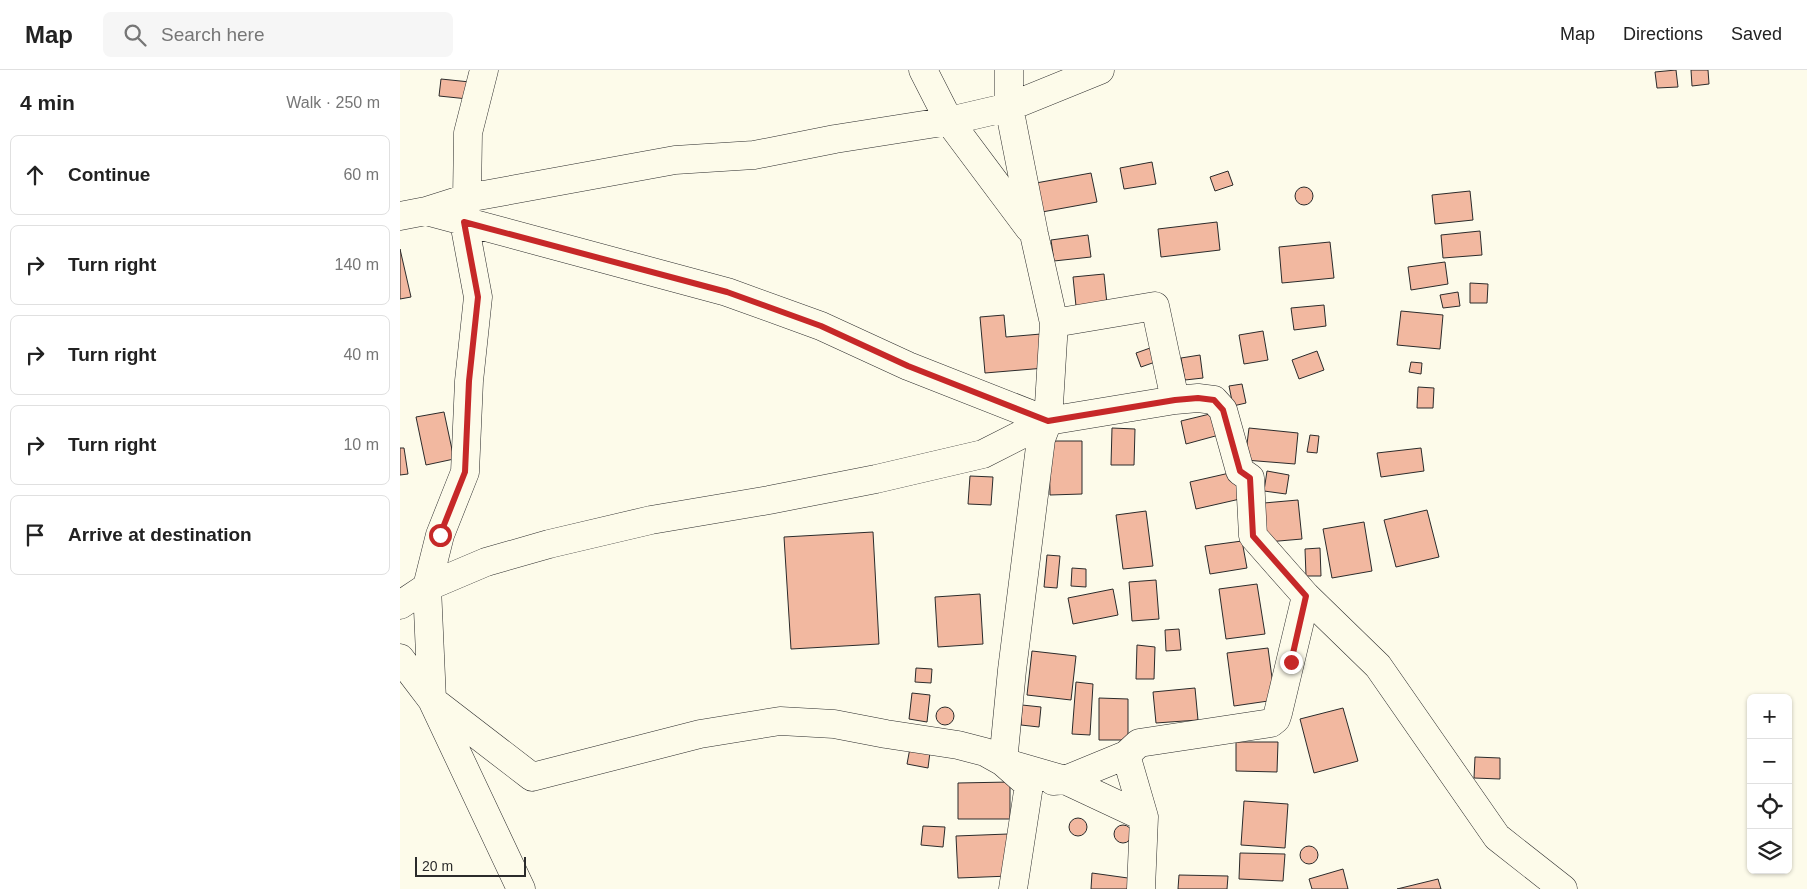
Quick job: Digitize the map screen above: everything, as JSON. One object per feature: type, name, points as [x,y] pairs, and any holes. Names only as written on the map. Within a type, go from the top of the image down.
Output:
[{"type":"street","points":[[484,70],[468,133],[466,210],[478,297],[469,381],[465,472],[440,535],[426,587],[432,700],[532,777],[700,734],[780,721],[834,724],[886,734],[958,744],[984,752],[1003,762],[1065,780],[1144,817]]},
{"type":"street","points":[[923,70],[949,121],[1034,234]]},
{"type":"street","points":[[1003,762],[1012,670],[1040,439],[1048,421],[1054,323],[1009,107],[1009,70]]},
{"type":"street","points":[[413,214],[466,210],[675,160],[754,155],[835,139],[949,121],[1009,107],[1100,70]]},
{"type":"street","points":[[466,210],[727,292],[821,326],[908,366],[1048,421]]},
{"type":"street","points":[[1054,323],[1155,306],[1175,400]]},
{"type":"street","points":[[400,605],[426,587],[486,562],[558,542],[651,520],[876,479],[983,454],[1048,421],[1175,400],[1198,398],[1214,400],[1223,410],[1240,471],[1250,478],[1253,536],[1306,596],[1378,666],[1497,837],[1563,889]]},
{"type":"street","points":[[1003,762],[1029,785],[1065,780],[1126,755],[1139,743],[1271,723],[1276,719],[1306,596]]},
{"type":"street","points":[[400,658],[432,700],[521,889]]},
{"type":"street","points":[[1126,755],[1144,817],[1141,889]]},
{"type":"street","points":[[1013,889],[1029,785]]},
{"type":"building","points":[[1676,70],[1678,87],[1657,88],[1655,72]]},
{"type":"building","points":[[1691,70],[1708,70],[1709,84],[1692,86]]},
{"type":"building","points":[[441,79],[470,82],[468,99],[439,96]]},
{"type":"building","points":[[1152,162],[1156,184],[1124,189],[1120,168]]},
{"type":"building","points":[[1228,171],[1233,185],[1215,191],[1210,177]]},
{"type":"building","points":[[1091,173],[1097,202],[1042,212],[1036,183]]},
{"type":"building","points":[[1304,187],[1310,190],[1313,196],[1310,202],[1304,205],[1298,202],[1295,196],[1298,190]]},
{"type":"building","points":[[1470,191],[1473,220],[1435,224],[1432,195]]},
{"type":"building","points":[[1217,222],[1220,250],[1161,257],[1158,229]]},
{"type":"building","points":[[1480,231],[1482,255],[1443,258],[1441,235]]},
{"type":"building","points":[[1088,235],[1091,257],[1054,261],[1051,240]]},
{"type":"building","points":[[1330,242],[1334,278],[1282,283],[1279,247]]},
{"type":"building","points":[[400,249],[411,297],[400,299]]},
{"type":"building","points":[[1445,262],[1448,284],[1411,290],[1408,267]]},
{"type":"building","points":[[1104,274],[1107,304],[1076,306],[1073,277]]},
{"type":"building","points":[[1470,283],[1488,284],[1487,303],[1470,303]]},
{"type":"building","points":[[1458,292],[1460,306],[1443,308],[1440,295]]},
{"type":"building","points":[[1324,305],[1326,326],[1294,330],[1291,308]]},
{"type":"building","points":[[1401,311],[1443,315],[1440,349],[1397,345]]},
{"type":"building","points":[[1004,315],[1006,337],[1041,334],[1045,368],[985,373],[980,317]]},
{"type":"building","points":[[1263,331],[1268,360],[1244,364],[1239,335]]},
{"type":"building","points":[[1153,347],[1158,361],[1141,367],[1136,353]]},
{"type":"building","points":[[1317,351],[1324,370],[1299,379],[1292,360]]},
{"type":"building","points":[[1200,355],[1203,378],[1185,380],[1181,358]]},
{"type":"building","points":[[1411,362],[1422,363],[1421,374],[1409,372]]},
{"type":"building","points":[[1242,384],[1246,403],[1233,406],[1229,386]]},
{"type":"building","points":[[1418,387],[1434,388],[1433,408],[1417,408]]},
{"type":"building","points":[[444,412],[454,459],[426,465],[416,417]]},
{"type":"building","points":[[1214,413],[1219,435],[1186,444],[1181,421]]},
{"type":"building","points":[[1112,428],[1135,429],[1134,465],[1111,465]]},
{"type":"building","points":[[1249,428],[1298,433],[1295,464],[1245,460]]},
{"type":"building","points":[[1310,435],[1319,436],[1317,453],[1307,452]]},
{"type":"building","points":[[1049,441],[1082,441],[1082,494],[1050,495]]},
{"type":"building","points":[[400,448],[404,448],[408,474],[400,475]]},
{"type":"building","points":[[1421,448],[1424,471],[1381,477],[1377,453]]},
{"type":"building","points":[[1267,471],[1289,475],[1286,494],[1264,491]]},
{"type":"building","points":[[1234,472],[1240,499],[1196,509],[1190,482]]},
{"type":"building","points":[[970,476],[993,477],[991,505],[968,504]]},
{"type":"building","points":[[1298,500],[1302,539],[1267,542],[1264,503]]},
{"type":"building","points":[[1427,510],[1439,557],[1396,567],[1384,520]]},
{"type":"building","points":[[1146,511],[1153,566],[1123,569],[1116,515]]},
{"type":"building","points":[[1364,522],[1372,571],[1332,578],[1323,529]]},
{"type":"building","points":[[873,532],[879,644],[791,649],[784,537]]},
{"type":"building","points":[[1242,541],[1247,568],[1210,574],[1205,546]]},
{"type":"building","points":[[1320,548],[1321,576],[1306,576],[1305,549]]},
{"type":"building","points":[[1047,555],[1060,556],[1057,588],[1044,587]]},
{"type":"building","points":[[1072,568],[1086,569],[1086,587],[1071,586]]},
{"type":"building","points":[[1156,580],[1159,619],[1132,621],[1129,582]]},
{"type":"building","points":[[1257,584],[1265,634],[1226,639],[1219,589]]},
{"type":"building","points":[[1113,589],[1118,615],[1073,624],[1068,598]]},
{"type":"building","points":[[980,594],[983,644],[938,647],[935,597]]},
{"type":"building","points":[[1179,629],[1181,650],[1166,651],[1165,630]]},
{"type":"building","points":[[1137,645],[1155,647],[1154,679],[1136,679]]},
{"type":"building","points":[[1268,648],[1275,700],[1234,706],[1227,653]]},
{"type":"building","points":[[1032,651],[1076,656],[1071,700],[1027,695]]},
{"type":"building","points":[[916,668],[932,669],[931,683],[915,682]]},
{"type":"building","points":[[1076,682],[1093,684],[1090,735],[1072,734]]},
{"type":"building","points":[[1195,688],[1198,720],[1156,723],[1153,692]]},
{"type":"building","points":[[912,693],[930,695],[927,722],[909,719]]},
{"type":"building","points":[[1099,698],[1128,699],[1128,740],[1099,740]]},
{"type":"building","points":[[1022,705],[1041,707],[1039,727],[1021,725]]},
{"type":"building","points":[[945,707],[951,710],[954,716],[951,722],[945,725],[939,722],[936,716],[939,710]]},
{"type":"building","points":[[1343,708],[1358,761],[1314,773],[1300,719]]},
{"type":"building","points":[[1236,742],[1278,742],[1277,772],[1236,771]]},
{"type":"building","points":[[910,748],[930,752],[928,768],[907,764]]},
{"type":"building","points":[[1475,757],[1500,758],[1500,779],[1474,778]]},
{"type":"building","points":[[1010,782],[1010,819],[958,819],[958,783]]},
{"type":"building","points":[[1244,801],[1288,804],[1285,848],[1241,845]]},
{"type":"building","points":[[1078,818],[1084,821],[1087,827],[1084,833],[1078,836],[1072,833],[1069,827],[1072,821]]},
{"type":"building","points":[[1123,825],[1129,828],[1132,834],[1129,840],[1123,843],[1117,840],[1114,834],[1117,828]]},
{"type":"building","points":[[923,826],[945,827],[943,847],[921,845]]},
{"type":"building","points":[[1008,834],[1010,876],[958,878],[956,836]]},
{"type":"building","points":[[1309,846],[1315,849],[1318,855],[1315,861],[1309,864],[1303,861],[1300,855],[1303,849]]},
{"type":"building","points":[[1240,853],[1285,854],[1283,881],[1239,879]]},
{"type":"building","points":[[1343,869],[1348,889],[1312,889],[1309,879]]},
{"type":"building","points":[[1092,873],[1135,879],[1134,889],[1091,889]]},
{"type":"building","points":[[1179,875],[1228,876],[1227,889],[1178,889]]},
{"type":"building","points":[[1438,879],[1441,889],[1397,889]]},
{"type":"route","points":[[440,535],[465,472],[469,381],[478,297],[464,222],[727,292],[821,326],[908,366],[1048,421],[1175,400],[1198,398],[1214,400],[1223,410],[1240,471],[1250,478],[1253,536],[1306,596],[1291,662]]}]
